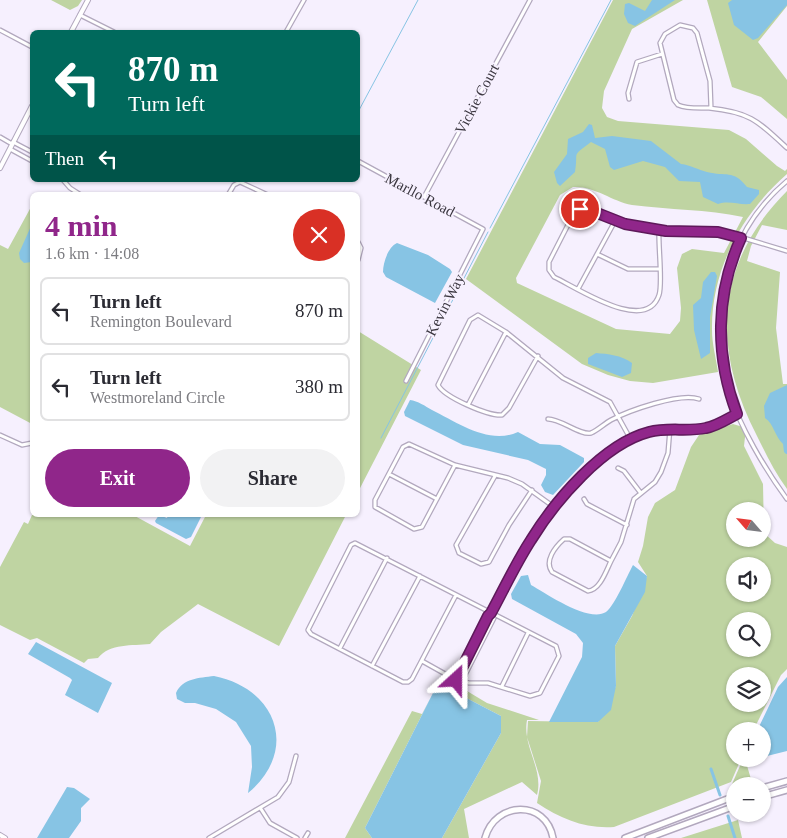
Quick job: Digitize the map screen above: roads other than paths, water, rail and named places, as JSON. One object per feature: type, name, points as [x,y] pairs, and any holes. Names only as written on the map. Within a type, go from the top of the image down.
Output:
[{"type":"highway","points":[[771,785],[787,780]]},
{"type":"highway","points":[[771,794],[787,790]]},
{"type":"highway","points":[[625,838],[726,799]]},
{"type":"highway","points":[[485,838],[493,820],[500,814],[518,809],[535,813],[543,819],[553,838]]},
{"type":"highway","points":[[648,838],[726,809]]},
{"type":"street","points":[[72,30],[88,0]]},
{"type":"street","points":[[287,30],[304,0]]},
{"type":"street","name":"Vickie Court","points":[[424,197],[530,0]]},
{"type":"street","points":[[80,15],[110,30]]},
{"type":"street","points":[[711,108],[710,81],[698,33],[687,25],[680,25],[664,34],[660,43],[674,100],[678,104],[737,112],[758,121],[787,148]]},
{"type":"street","points":[[0,30],[30,46]]},
{"type":"street","points":[[629,99],[628,93],[637,62],[662,54]]},
{"type":"street","points":[[0,168],[30,110]]},
{"type":"street","points":[[0,137],[30,151]]},
{"type":"street","points":[[10,149],[30,160]]},
{"type":"street","name":"Marllo Road","points":[[360,162],[484,229]]},
{"type":"street","points":[[787,181],[758,212],[741,238],[727,273],[720,320],[728,391],[737,414],[777,486],[787,499]]},
{"type":"street","points":[[64,182],[77,192]]},
{"type":"street","points":[[230,192],[234,185],[243,182],[262,192]]},
{"type":"street","points":[[659,230],[659,296],[652,306],[643,311],[621,309],[554,277],[549,270],[549,262],[573,214],[580,209],[587,209],[615,221],[659,230],[710,231],[787,251]]},
{"type":"street","points":[[578,288],[615,221]]},
{"type":"street","name":"Kevin Way","points":[[406,381],[484,229]]},
{"type":"street","points":[[597,254],[628,269],[659,269]]},
{"type":"street","points":[[538,356],[505,413],[499,415],[468,405],[441,390],[438,385],[443,371],[473,316],[483,317],[538,356],[563,378],[610,402],[630,440]]},
{"type":"street","points":[[468,405],[506,332]]},
{"type":"street","points":[[548,419],[556,419],[591,433],[635,409],[685,398],[699,399]]},
{"type":"street","points":[[456,680],[488,616],[531,540],[554,507],[594,465],[612,450],[648,432],[670,428],[705,428],[737,414]]},
{"type":"street","points":[[611,561],[570,539],[564,539],[549,561],[548,567],[552,572],[588,591],[596,588],[611,561],[627,525],[631,505],[640,492],[654,482],[661,472],[668,453],[670,428]]},
{"type":"street","points":[[0,435],[22,445],[30,443]]},
{"type":"street","points":[[455,466],[422,527],[414,529],[399,522],[378,510],[374,504],[403,447],[409,444],[455,466],[508,478],[532,490],[554,507]]},
{"type":"street","points":[[618,468],[624,471],[640,492]]},
{"type":"street","points":[[389,474],[437,499]]},
{"type":"street","points":[[496,476],[456,545],[459,553],[481,564],[489,562],[509,525],[532,490]]},
{"type":"street","points":[[584,498],[587,504],[627,525]]},
{"type":"street","points":[[422,661],[456,680],[502,686],[530,696],[536,696],[540,693],[559,656],[556,646],[360,544],[351,546],[309,626],[311,634],[404,682],[408,682],[422,661],[456,595]]},
{"type":"street","points":[[340,648],[387,558]]},
{"type":"street","points":[[372,666],[420,576]]},
{"type":"street","points":[[456,680],[464,676],[478,650],[494,618],[491,613]]},
{"type":"street","points":[[502,686],[528,633]]},
{"type":"street","points":[[472,647],[478,650]]},
{"type":"street","points":[[209,838],[261,809],[278,797],[285,788],[296,756]]},
{"type":"street","points":[[261,809],[270,823],[297,838]]},
{"type":"street","points":[[304,838],[308,833]]},
{"type":"street","points":[[0,835],[5,838]]},
{"type":"water","points":[[652,0],[675,0],[635,26],[628,23],[624,14],[625,4],[629,3],[645,11]]},
{"type":"water","points":[[732,0],[787,0],[787,5],[758,38],[753,40],[734,25],[728,3]]},
{"type":"water","points":[[589,124],[592,125],[595,138],[612,136],[651,141],[681,164],[707,172],[733,176],[742,181],[747,187],[759,190],[759,194],[750,204],[726,202],[718,204],[703,197],[700,182],[679,181],[665,167],[643,161],[614,170],[610,167],[605,149],[591,142],[578,153],[575,172],[560,186],[557,183],[554,172],[567,154],[568,139],[583,132]]},
{"type":"water","points":[[30,228],[30,262],[24,263],[20,259],[19,253]]},
{"type":"water","points":[[397,243],[428,255],[452,272],[435,303],[386,277],[383,272],[385,260],[391,248]]},
{"type":"water","points":[[711,272],[715,272],[717,276],[710,317],[710,353],[701,359],[694,330],[693,305],[701,298],[703,282]]},
{"type":"water","points":[[596,353],[614,355],[628,360],[632,363],[631,373],[622,377],[588,364],[588,358]]},
{"type":"water","points":[[787,385],[786,454],[783,444],[765,418],[764,406],[770,393]]},
{"type":"water","points":[[410,400],[416,401],[474,431],[496,436],[518,432],[540,444],[560,445],[584,458],[584,462],[553,495],[545,492],[541,485],[546,475],[546,469],[528,460],[463,445],[405,416],[404,412]]},
{"type":"water","points":[[158,517],[201,517],[191,537],[186,539],[155,521]]},
{"type":"water","points":[[633,565],[647,576],[645,592],[615,646],[616,686],[611,710],[598,722],[549,722],[582,657],[583,643],[576,634],[512,599],[511,594],[521,576],[528,575],[531,585],[557,600],[579,611],[599,614],[606,612],[613,603]]},
{"type":"water","points":[[36,642],[112,683],[98,713],[65,695],[72,680],[70,678],[28,654]]},
{"type":"water","points":[[214,676],[235,683],[253,693],[266,707],[274,723],[276,740],[273,758],[264,776],[248,793],[252,767],[251,746],[236,722],[216,709],[195,703],[185,703],[177,699],[176,693],[183,684],[197,678]]},
{"type":"water","points":[[787,677],[787,751],[771,755],[771,722],[761,722],[766,712],[771,712],[771,702],[778,687]]},
{"type":"water","points":[[439,687],[447,688],[501,716],[501,733],[442,838],[372,838],[365,828],[434,691]]},
{"type":"water","points":[[67,787],[74,788],[90,799],[81,808],[81,821],[69,838],[37,838]]},
{"type":"waterway","points":[[360,108],[418,0]]},
{"type":"waterway","points":[[490,228],[611,0]]},
{"type":"waterway","points":[[381,438],[488,232]]},
{"type":"waterway","points":[[711,769],[720,795]]},
{"type":"waterway","points":[[730,822],[735,838]]}]
